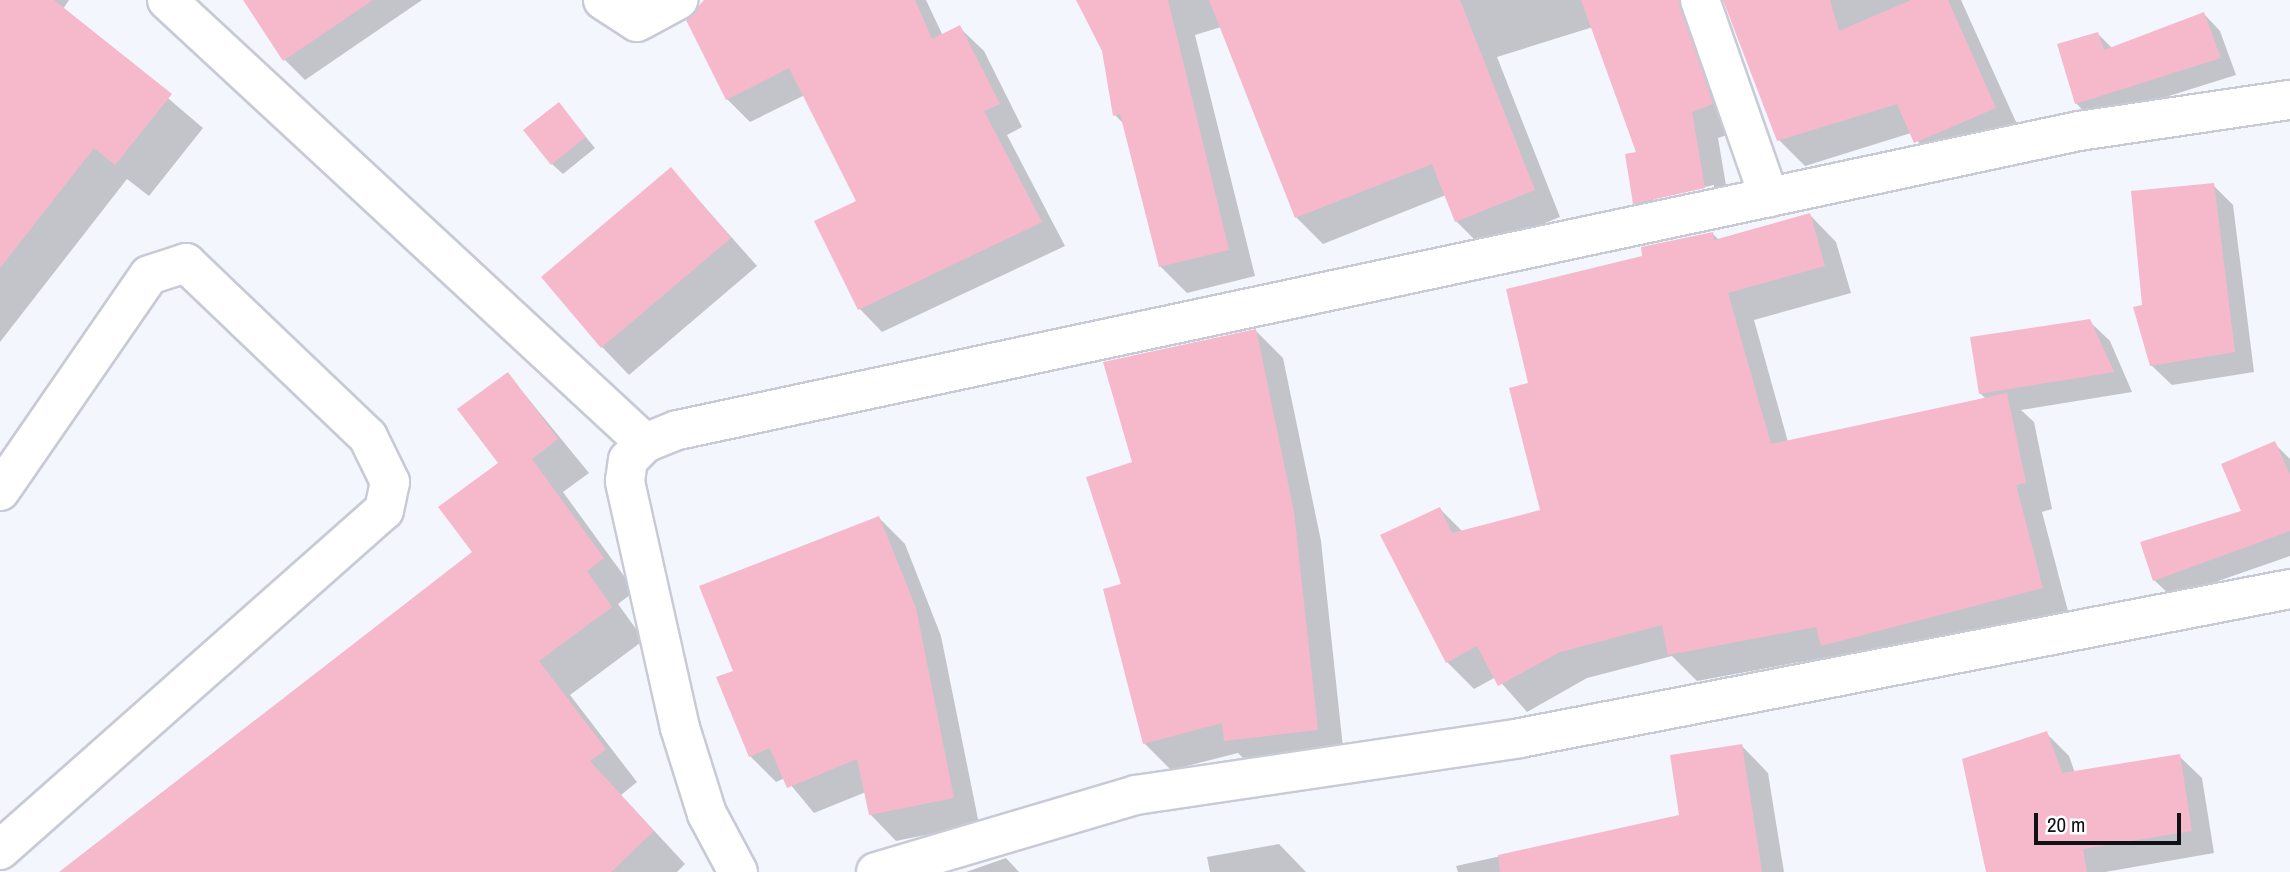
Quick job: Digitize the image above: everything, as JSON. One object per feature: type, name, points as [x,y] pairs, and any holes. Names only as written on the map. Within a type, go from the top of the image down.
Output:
[{"type":"street","points":[[167,0],[645,443]]},
{"type":"street","points":[[603,0],[637,22],[678,0]]},
{"type":"street","points":[[1700,0],[1769,197]]},
{"type":"street","points":[[738,872],[707,814],[680,728],[628,494],[628,460],[645,443],[678,430],[2079,131],[2290,100]]},
{"type":"street","points":[[0,491],[149,275],[186,263],[368,437],[390,482],[384,510],[0,850]]},
{"type":"street","points":[[876,872],[1136,795],[1520,738],[2290,589]]},
{"type":"building","points":[[0,0],[54,0],[172,94],[115,165],[94,148],[0,268]]},
{"type":"building","points":[[243,0],[373,0],[283,61]]},
{"type":"building","points":[[704,0],[915,0],[932,39],[960,25],[1000,104],[984,111],[1042,222],[858,310],[814,221],[856,201],[789,68],[726,100],[686,20]]},
{"type":"building","points":[[1076,0],[1168,0],[1229,250],[1159,267],[1120,114],[1113,116],[1102,51]]},
{"type":"building","points":[[1209,0],[1460,0],[1535,190],[1455,222],[1432,164],[1295,218]]},
{"type":"building","points":[[1581,0],[1679,0],[1713,104],[1692,112],[1705,188],[1633,204],[1625,154],[1636,152]]},
{"type":"building","points":[[1723,0],[1830,0],[1839,31],[1911,0],[1948,0],[1996,108],[1914,143],[1897,104],[1777,141]]},
{"type":"building","points":[[2204,12],[2221,58],[2075,104],[2057,44],[2098,32],[2104,50]]},
{"type":"building","points":[[559,102],[586,137],[551,165],[523,130]]},
{"type":"building","points":[[671,167],[731,238],[601,348],[541,277]]},
{"type":"building","points":[[2214,183],[2235,352],[2150,366],[2133,307],[2142,305],[2131,191]]},
{"type":"building","points":[[1810,213],[1825,266],[1728,293],[1771,444],[2007,393],[2026,483],[2016,485],[2043,588],[1821,646],[1816,627],[1668,655],[1662,625],[1560,652],[1498,686],[1477,646],[1446,663],[1380,535],[1440,507],[1452,533],[1540,510],[1509,388],[1528,383],[1506,289],[1642,256],[1641,247],[1713,232],[1714,240]]},
{"type":"building","points":[[2090,319],[2114,372],[1979,394],[1970,337]]},
{"type":"building","points":[[1256,329],[1294,512],[1318,730],[1224,741],[1222,723],[1143,744],[1103,589],[1121,584],[1086,477],[1132,462],[1103,362]]},
{"type":"building","points":[[508,372],[558,439],[532,459],[604,558],[587,571],[612,607],[539,661],[606,749],[590,761],[654,831],[611,872],[59,872],[472,552],[438,507],[498,463],[457,409]]},
{"type":"building","points":[[2275,441],[2290,475],[2290,531],[2153,581],[2140,542],[2241,511],[2221,464]]},
{"type":"building","points":[[879,516],[916,608],[954,798],[869,815],[857,759],[787,788],[770,748],[749,757],[716,677],[733,671],[699,586]]},
{"type":"building","points":[[2047,731],[2062,773],[2180,754],[2192,831],[2083,849],[2087,872],[1986,872],[1962,759]]},
{"type":"building","points":[[1742,744],[1762,872],[1500,872],[1498,855],[1679,815],[1670,755]]}]
